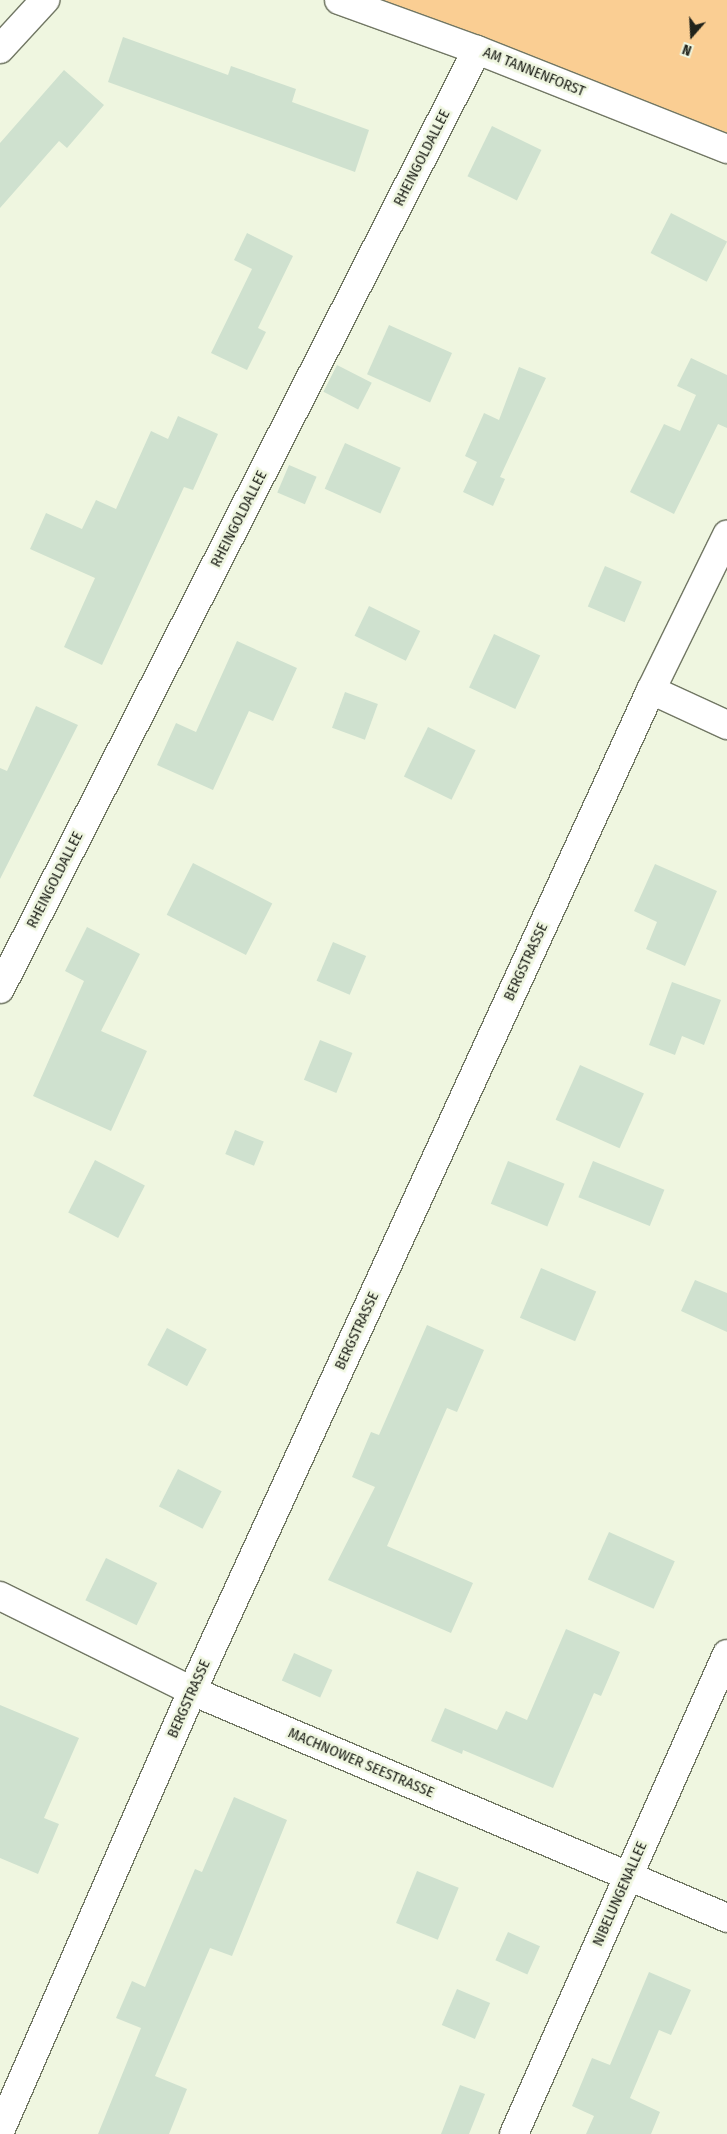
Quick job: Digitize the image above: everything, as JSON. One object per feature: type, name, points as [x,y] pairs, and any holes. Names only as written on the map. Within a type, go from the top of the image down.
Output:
[{"type":"street","points":[[0,49],[45,0]]},
{"type":"street","name":"AM TANNENFORST","points":[[339,0],[477,50],[727,149]]},
{"type":"street","name":"RHEINGOLDALLEE","points":[[0,989],[477,50]]},
{"type":"street","name":"BERGSTRASSE","points":[[0,2131],[192,1691],[651,690],[727,535]]},
{"type":"street","points":[[651,690],[727,725]]},
{"type":"street","name":"MACHNOWER SEESTRASSE","points":[[0,1596],[192,1691],[727,1918]]},
{"type":"street","name":"NIBELUNGENALLEE","points":[[514,2134],[727,1654]]},
{"type":"shaded area","points":[[339,0],[727,0],[727,149]]},
{"type":"building","points":[[123,37],[228,75],[231,66],[296,89],[292,102],[369,130],[355,172],[108,82]]},
{"type":"building","points":[[64,70],[104,105],[67,148],[59,141],[0,208],[0,143]]},
{"type":"building","points":[[492,126],[541,150],[517,200],[467,176]]},
{"type":"building","points":[[671,213],[727,242],[707,282],[651,253]]},
{"type":"building","points":[[247,233],[293,256],[258,328],[266,332],[247,370],[211,353],[252,269],[234,260]]},
{"type":"building","points":[[389,325],[452,353],[430,402],[367,374]]},
{"type":"building","points":[[691,358],[727,375],[727,428],[718,424],[674,514],[630,492],[664,424],[680,431],[696,395],[677,386]]},
{"type":"building","points":[[337,365],[372,383],[358,409],[323,392]]},
{"type":"building","points":[[519,367],[546,378],[500,477],[505,479],[493,506],[463,492],[477,462],[465,456],[484,413],[499,420]]},
{"type":"building","points":[[178,416],[218,434],[193,490],[184,487],[102,665],[64,647],[95,578],[30,549],[46,513],[82,529],[96,500],[116,509],[151,431],[168,439]]},
{"type":"building","points":[[345,443],[401,468],[380,513],[325,489]]},
{"type":"building","points":[[289,465],[317,477],[305,504],[277,493]]},
{"type":"building","points":[[605,566],[642,582],[625,622],[588,607]]},
{"type":"building","points":[[369,606],[420,631],[406,661],[355,636]]},
{"type":"building","points":[[494,634],[540,656],[515,709],[469,687]]},
{"type":"building","points":[[237,641],[297,668],[273,721],[249,711],[213,790],[157,765],[176,723],[196,732]]},
{"type":"building","points":[[345,692],[378,704],[365,740],[332,728]]},
{"type":"building","points":[[36,706],[78,725],[0,879],[0,768],[7,771]]},
{"type":"building","points":[[428,727],[476,750],[452,800],[404,776]]},
{"type":"building","points":[[193,863],[272,903],[246,955],[167,915]]},
{"type":"building","points":[[655,864],[717,891],[685,966],[646,949],[657,922],[634,911]]},
{"type":"building","points":[[87,927],[140,954],[101,1031],[147,1051],[111,1131],[33,1096],[84,981],[65,971]]},
{"type":"building","points":[[333,942],[366,956],[350,995],[317,981]]},
{"type":"building","points":[[672,982],[721,1000],[704,1045],[682,1036],[675,1055],[649,1045]]},
{"type":"building","points":[[320,1040],[352,1053],[336,1093],[304,1080]]},
{"type":"building","points":[[580,1065],[644,1093],[620,1148],[556,1120]]},
{"type":"building","points":[[235,1130],[264,1142],[254,1166],[225,1154]]},
{"type":"building","points":[[95,1160],[145,1185],[118,1238],[68,1213]]},
{"type":"building","points":[[508,1161],[565,1184],[547,1227],[491,1204]]},
{"type":"building","points":[[593,1161],[664,1190],[650,1226],[578,1197]]},
{"type":"building","points":[[541,1268],[596,1291],[575,1341],[520,1318]]},
{"type":"building","points":[[695,1280],[727,1293],[727,1332],[681,1311]]},
{"type":"building","points":[[427,1325],[484,1350],[457,1412],[447,1408],[387,1546],[473,1583],[451,1633],[328,1580],[375,1487],[352,1477],[371,1432],[379,1435]]},
{"type":"building","points":[[167,1328],[207,1349],[187,1386],[147,1365]]},
{"type":"building","points":[[178,1469],[222,1491],[203,1529],[159,1506]]},
{"type":"building","points":[[609,1532],[675,1561],[654,1609],[588,1580]]},
{"type":"building","points":[[106,1558],[157,1583],[137,1625],[85,1600]]},
{"type":"building","points":[[566,1629],[620,1652],[601,1696],[594,1693],[553,1788],[463,1750],[462,1754],[431,1741],[445,1708],[497,1730],[506,1711],[527,1720]]},
{"type":"building","points":[[294,1653],[332,1670],[320,1697],[282,1680]]},
{"type":"building","points":[[0,1705],[79,1738],[44,1818],[59,1824],[38,1874],[0,1858]]},
{"type":"building","points":[[234,1797],[287,1820],[232,1956],[210,1948],[155,2076],[187,2089],[169,2134],[98,2134],[141,2028],[116,2018],[132,1981],[145,1987],[195,1869],[202,1872]]},
{"type":"building","points":[[417,1871],[459,1888],[438,1940],[396,1923]]},
{"type":"building","points":[[508,1932],[540,1946],[527,1975],[495,1960]]},
{"type":"building","points":[[649,1972],[691,1990],[671,2035],[659,2030],[630,2098],[660,2112],[651,2134],[586,2134],[594,2116],[572,2106],[592,2058],[610,2065]]},
{"type":"building","points":[[457,1989],[490,2003],[475,2039],[442,2025]]},
{"type":"building","points":[[460,2085],[485,2094],[469,2134],[441,2134]]}]
